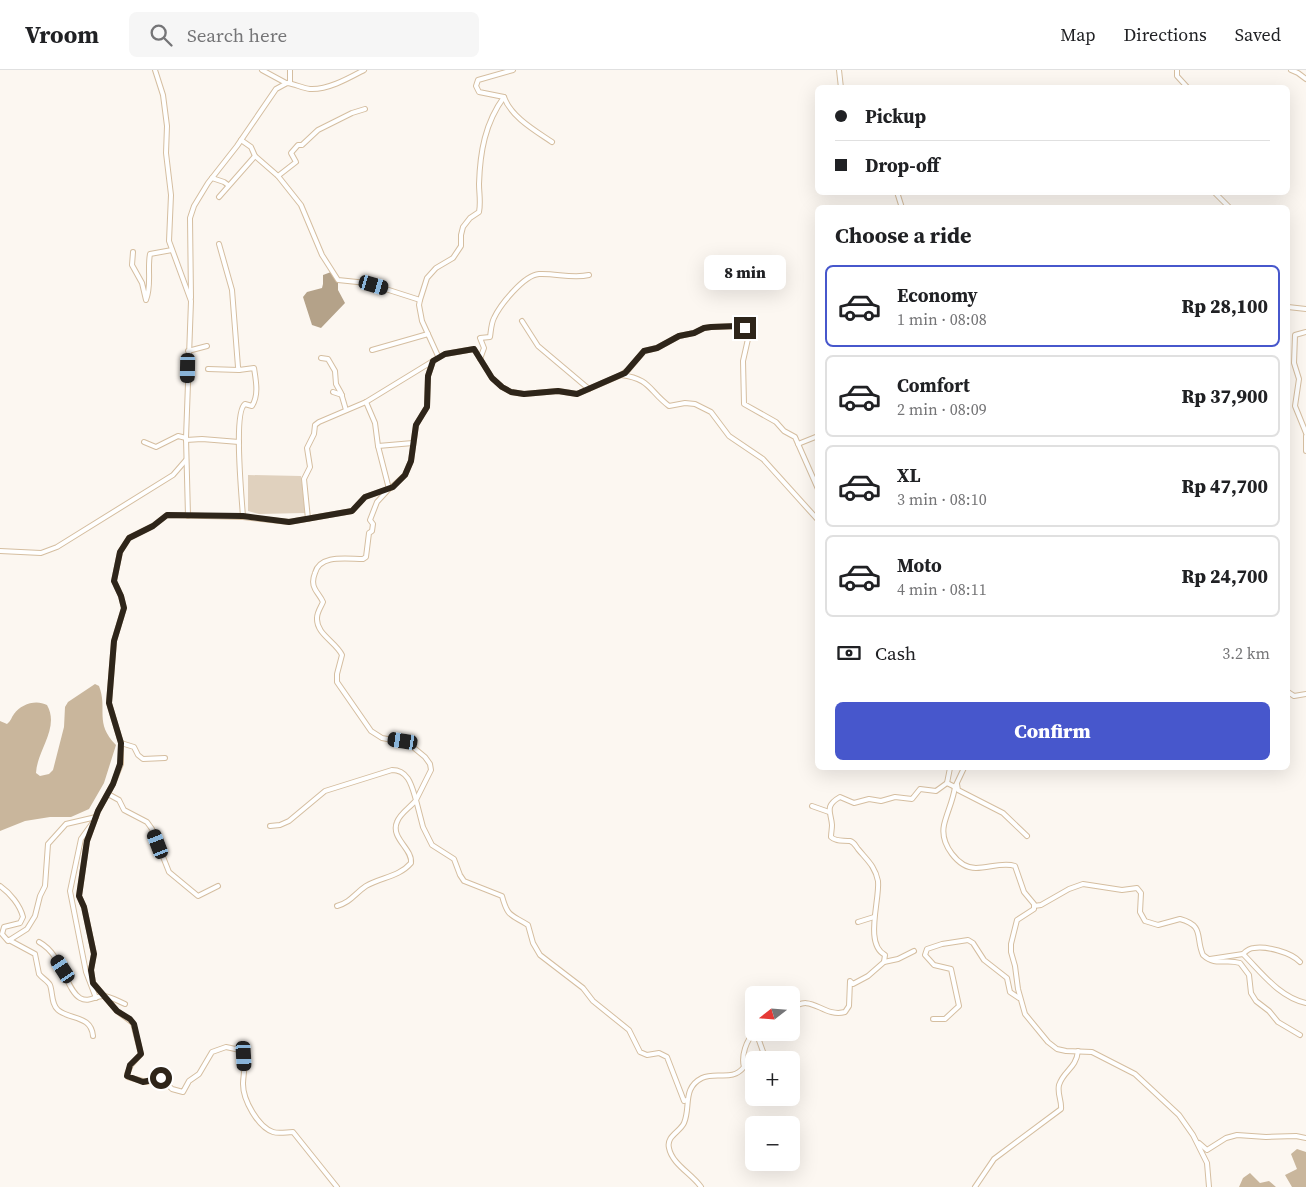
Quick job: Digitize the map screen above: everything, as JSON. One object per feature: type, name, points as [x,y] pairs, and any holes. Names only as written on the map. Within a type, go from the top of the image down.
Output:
[{"type":"street","points":[[155,70],[162,87],[165,109],[166,153],[170,186],[169,237],[191,301]]},
{"type":"street","points":[[262,70],[288,83],[310,89],[332,85],[364,70]]},
{"type":"street","points":[[288,83],[290,70]]},
{"type":"street","points":[[349,70],[352,77]]},
{"type":"street","points":[[512,70],[491,77],[480,78],[476,84],[479,92],[504,98],[509,106],[529,126],[552,142]]},
{"type":"street","points":[[839,70],[841,85]]},
{"type":"street","points":[[1177,70],[1177,76],[1185,85]]},
{"type":"street","points":[[1291,70],[1298,71],[1306,79]]},
{"type":"street","points":[[188,516],[186,439],[188,351],[191,339],[190,215],[199,196],[276,89],[288,83]]},
{"type":"street","points":[[438,356],[419,312],[420,300],[429,275],[436,268],[453,258],[461,246],[463,227],[470,218],[479,212],[479,182],[486,133],[490,120],[504,98]]},
{"type":"street","points":[[278,176],[296,162],[291,153],[298,145],[302,145],[320,129],[365,108]]},
{"type":"street","points":[[241,140],[251,148],[254,156],[278,176],[301,205],[322,255],[338,280],[366,283],[420,300]]},
{"type":"street","points":[[219,197],[254,156]]},
{"type":"street","points":[[212,178],[228,185]]},
{"type":"street","points":[[1217,195],[1227,205]]},
{"type":"street","points":[[219,244],[232,290],[239,370]]},
{"type":"street","points":[[133,252],[132,265],[142,283],[146,300],[150,282],[148,268],[150,254],[172,250]]},
{"type":"street","points":[[480,359],[484,348],[480,338],[490,337],[494,317],[510,293],[530,276],[557,273],[574,276],[589,275]]},
{"type":"street","points":[[1290,307],[1306,309]]},
{"type":"street","points":[[522,321],[538,346],[589,389]]},
{"type":"street","points":[[308,519],[304,479],[310,467],[308,447],[314,434],[315,425],[366,402],[433,361],[438,356],[470,349],[476,351],[496,382],[511,392],[524,394],[558,391],[577,394],[621,375],[628,370],[644,351],[657,348],[679,336],[694,333],[704,328],[743,326],[747,329],[748,333],[742,361],[744,404],[776,422],[784,431],[795,437],[815,482]]},
{"type":"street","points":[[1306,332],[1295,335],[1294,363],[1299,375],[1296,408],[1306,434],[1306,451]]},
{"type":"street","points":[[372,350],[428,334]]},
{"type":"street","points":[[188,351],[207,346]]},
{"type":"street","points":[[321,358],[328,359],[333,366],[336,384],[342,395],[346,410]]},
{"type":"street","points":[[337,906],[348,902],[374,882],[398,874],[410,865],[411,857],[398,835],[396,824],[416,800],[431,770],[431,764],[408,743],[382,738],[373,733],[339,686],[337,674],[342,655],[339,648],[318,625],[317,616],[323,602],[314,588],[313,580],[316,568],[322,562],[340,558],[363,559],[366,557],[369,533],[372,531],[373,524],[370,520],[377,502],[401,480],[408,468],[416,425],[427,407],[428,376],[433,361]]},
{"type":"street","points":[[208,369],[239,370],[254,368],[255,401],[252,406],[246,404],[242,407],[239,442],[243,516]]},
{"type":"street","points":[[621,375],[646,383],[669,406],[685,403],[695,404],[712,413],[729,436],[763,459],[806,510],[815,518]]},
{"type":"street","points":[[333,392],[342,395]]},
{"type":"street","points":[[366,402],[375,423],[378,446],[389,489]]},
{"type":"street","points":[[144,442],[156,447],[178,436],[186,439],[239,442]]},
{"type":"street","points":[[798,444],[815,437]]},
{"type":"street","points":[[378,446],[413,443]]},
{"type":"street","points":[[0,551],[41,553],[57,547],[173,475],[187,458]]},
{"type":"street","points":[[96,998],[86,972],[70,892],[82,839],[108,794],[120,768],[121,743],[109,703],[114,641],[124,608],[114,581],[116,563],[124,544],[129,538],[153,526],[164,516],[243,516],[289,522],[351,511],[365,497],[389,489]]},
{"type":"street","points":[[1290,693],[1294,696],[1306,694]]},
{"type":"street","points":[[121,743],[134,747],[143,759],[165,758]]},
{"type":"street","points":[[270,826],[280,825],[289,821],[326,791],[392,770],[401,771],[407,777],[423,826],[432,846],[454,859],[464,881],[502,896],[506,910],[528,925],[533,943],[540,956],[583,988],[593,1001],[613,1015],[629,1030],[640,1052],[647,1055],[659,1053],[666,1057],[684,1101],[687,1100]]},
{"type":"street","points":[[884,962],[885,955],[881,953],[877,946],[874,918],[878,901],[878,885],[873,866],[852,842],[835,840],[831,837],[832,826],[829,812],[832,804],[839,797],[852,802],[869,799],[881,801],[895,797],[912,799],[920,789],[936,791],[947,783],[950,770]]},
{"type":"street","points":[[963,770],[955,787],[944,826],[946,843],[952,854],[960,862],[973,868],[1004,864],[1015,866],[1024,892],[1034,906]]},
{"type":"street","points":[[959,777],[958,790],[1003,814],[1027,836]]},
{"type":"street","points":[[947,783],[955,787]]},
{"type":"street","points":[[108,794],[119,800],[124,810],[147,822],[152,828],[167,868],[175,878],[198,896],[218,886]]},
{"type":"street","points":[[812,806],[829,812]]},
{"type":"street","points":[[9,940],[27,929],[35,916],[40,896],[45,886],[48,844],[66,824],[95,818]]},
{"type":"street","points":[[95,818],[84,852],[79,896],[84,907],[94,954],[91,970],[93,983],[117,1011],[130,1019],[136,1028],[141,1054],[130,1065],[128,1077],[143,1082],[161,1078],[176,1091],[183,1092],[189,1081],[199,1074],[212,1052],[226,1047],[240,1050],[244,1056],[244,1089],[254,1114],[267,1129],[274,1132],[293,1132],[337,1187]]},
{"type":"street","points":[[1034,906],[1040,905],[1069,889],[1083,884],[1123,890],[1136,888],[1141,893],[1140,912],[1145,921],[1154,926],[1179,919],[1189,922],[1198,930],[1202,953],[1207,959],[1214,962],[1228,960],[1240,963],[1249,975],[1251,993],[1256,1001],[1269,1011],[1278,1022],[1300,1035]]},
{"type":"street","points":[[0,886],[10,895],[21,910],[23,917],[20,923],[5,926],[2,931],[4,938],[36,954],[39,974],[49,983],[56,1009],[63,1014],[72,1015],[85,1022],[93,1032],[93,1036]]},
{"type":"street","points":[[1034,906],[1033,910],[1020,916],[1016,921],[1011,944],[1020,998],[1025,1014],[1048,1042],[1059,1050],[1092,1052],[1131,1071],[1178,1115],[1197,1142],[1207,1163],[1209,1187]]},
{"type":"street","points":[[858,922],[874,918]]},
{"type":"street","points":[[933,1020],[945,1019],[958,1006],[951,968],[934,965],[924,954],[927,950],[942,944],[963,939],[970,941],[984,960],[1007,978],[1010,992],[1020,998]]},
{"type":"street","points":[[39,942],[48,947],[74,992],[80,998],[87,1001],[105,996],[125,1004]]},
{"type":"street","points":[[1207,959],[1243,954],[1254,948],[1271,949],[1296,958],[1300,962]]},
{"type":"street","points":[[800,1003],[806,1002],[830,1012],[845,1012],[849,1006],[850,981],[853,984],[863,979],[884,962],[898,959],[914,951]]},
{"type":"street","points":[[1243,954],[1277,989],[1298,1001],[1306,1003]]},
{"type":"street","points":[[701,1187],[673,1157],[668,1146],[670,1138],[684,1122],[691,1088],[701,1078],[713,1075],[731,1076],[740,1072],[744,1067],[748,1041]]},
{"type":"street","points":[[975,1187],[994,1159],[1062,1108],[1058,1091],[1060,1083],[1074,1065],[1078,1051]]},
{"type":"street","points":[[1197,1142],[1207,1150],[1226,1138],[1237,1135],[1266,1138],[1296,1136],[1306,1138]]},
{"type":"shaded area","points":[[331,272],[338,280],[338,290],[345,303],[321,328],[312,325],[303,297],[307,292],[322,288],[323,275]]},
{"type":"shaded area","points":[[248,475],[301,476],[305,513],[259,514],[248,511]]},
{"type":"shaded area","points":[[95,684],[99,686],[101,694],[105,730],[116,745],[104,783],[89,809],[71,817],[50,817],[25,821],[0,831],[0,721],[7,724],[17,710],[25,705],[38,702],[47,705],[51,722],[37,764],[36,773],[40,776],[49,774],[53,770],[64,727],[65,707],[68,702]]},
{"type":"shaded area","points":[[1297,1149],[1306,1152],[1306,1187],[1292,1187],[1285,1175],[1297,1169],[1291,1154]]},
{"type":"shaded area","points":[[1250,1173],[1260,1183],[1269,1181],[1276,1187],[1239,1187],[1243,1178]]},
{"type":"route","points":[[161,1078],[143,1082],[127,1076],[128,1068],[141,1054],[136,1028],[130,1019],[117,1011],[93,983],[91,970],[94,954],[88,933],[86,914],[79,896],[87,841],[93,829],[98,811],[120,768],[122,754],[121,743],[109,703],[109,696],[114,641],[124,608],[113,576],[124,544],[129,538],[153,526],[167,515],[243,516],[285,522],[299,521],[350,512],[365,497],[393,487],[403,478],[411,461],[416,425],[427,407],[428,372],[431,364],[438,356],[474,349],[492,378],[511,392],[524,394],[558,391],[577,394],[625,373],[644,351],[657,348],[681,335],[711,327],[743,326],[745,328]]}]
